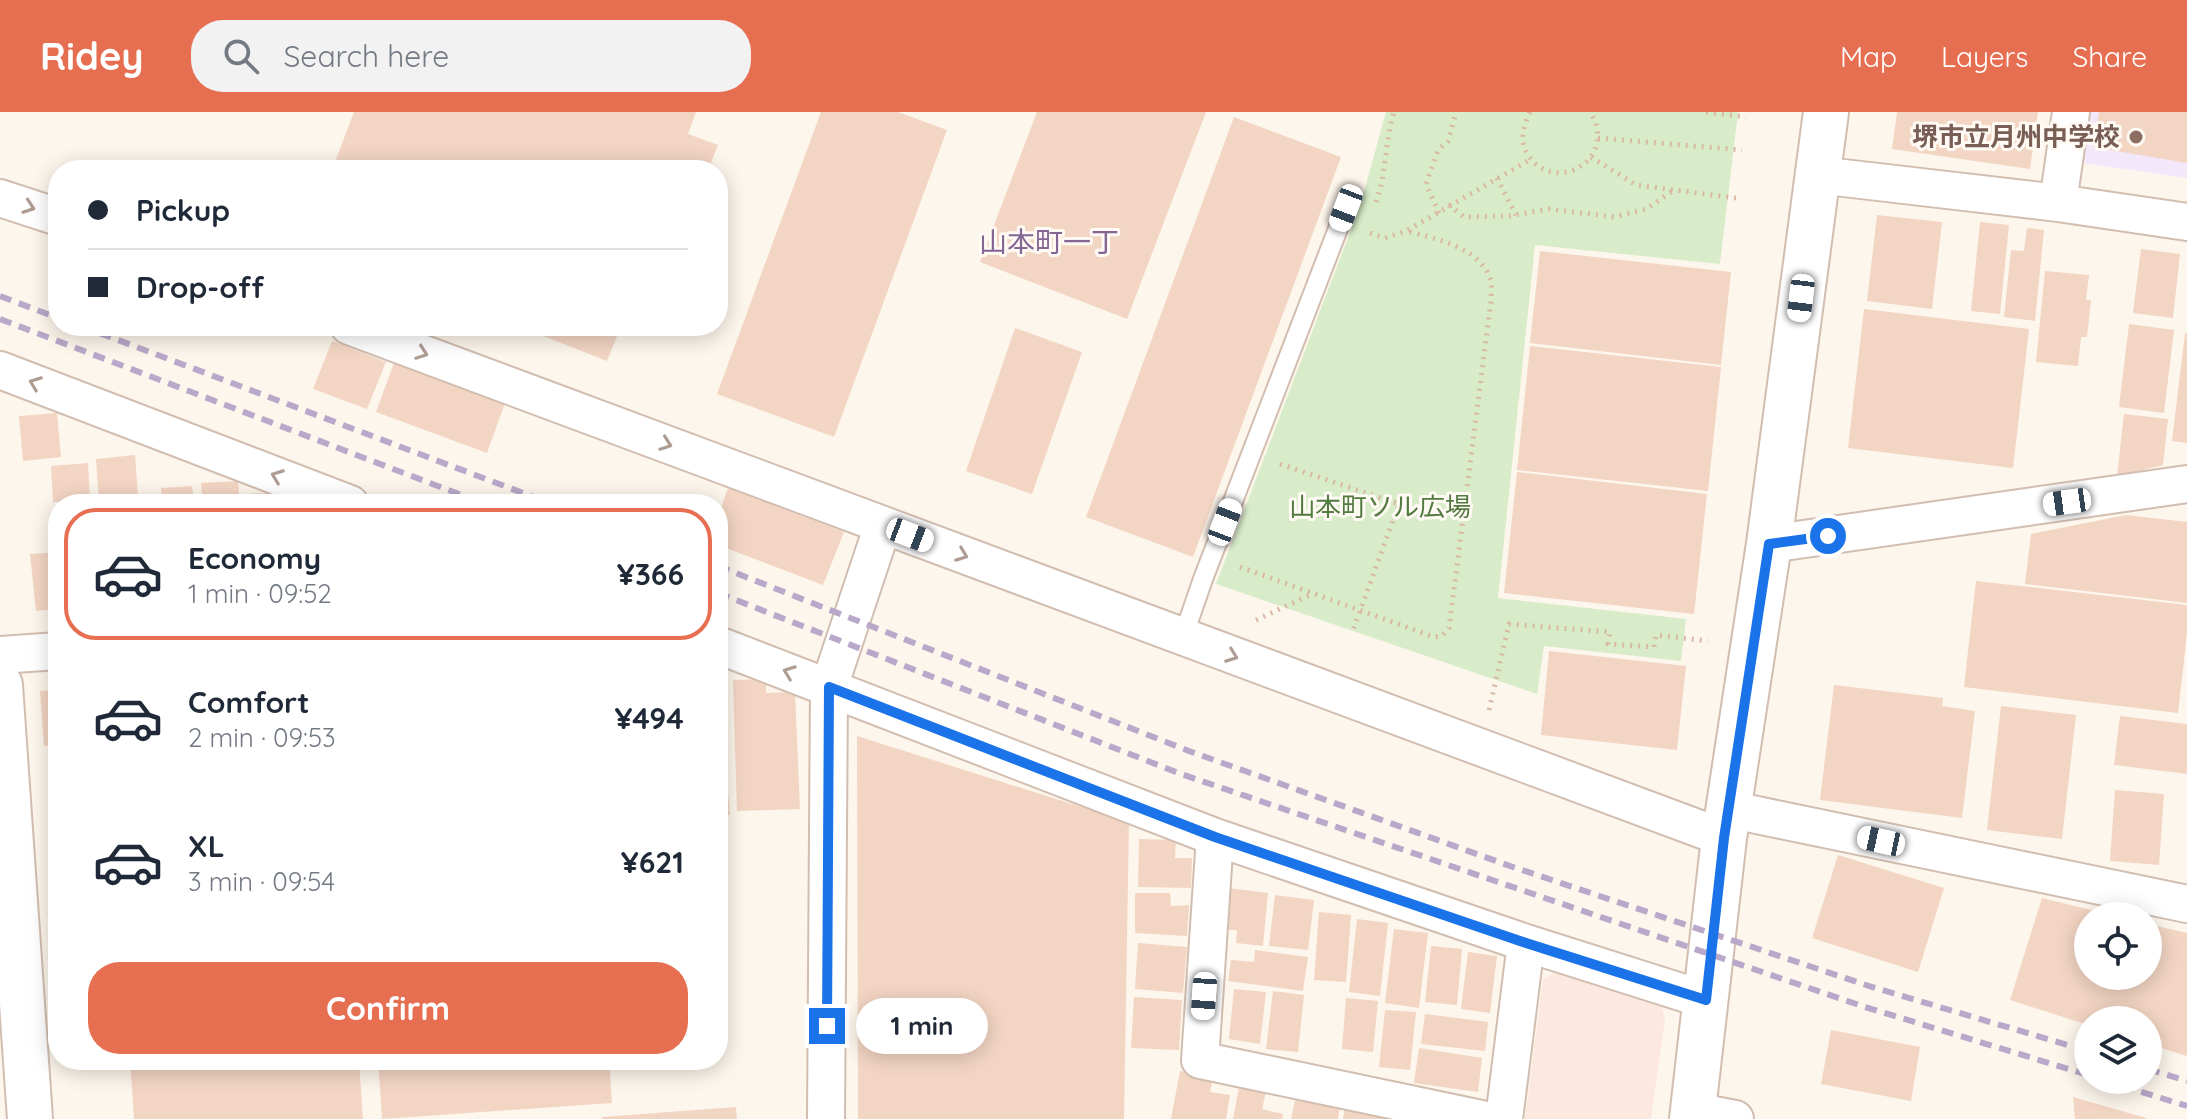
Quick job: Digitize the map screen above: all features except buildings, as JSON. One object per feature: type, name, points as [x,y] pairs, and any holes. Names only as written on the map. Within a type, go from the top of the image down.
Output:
[{"type":"street","points":[[1735,1119],[1692,1115],[1726,824],[1769,544],[1826,112]]},
{"type":"street","points":[[2058,203],[2071,112]]},
{"type":"street","points":[[1818,175],[2058,203],[2187,222]]},
{"type":"street","points":[[0,198],[48,214]]},
{"type":"street","points":[[376,336],[1183,637],[1726,824],[2187,904]]},
{"type":"street","points":[[0,370],[324,494]]},
{"type":"street","points":[[1769,544],[2187,484]]},
{"type":"street","points":[[826,1119],[829,687],[883,525]]},
{"type":"street","points":[[728,649],[1215,837],[1526,943],[1706,1000]]},
{"type":"street","points":[[0,655],[48,652]]},
{"type":"street","points":[[0,685],[30,1119]]},
{"type":"street","points":[[1215,837],[1200,1060],[1482,1119]]},
{"type":"street","points":[[1504,1119],[1526,943]]},
{"type":"lane","points":[[1183,637],[1346,208]]},
{"type":"path","points":[[1375,207],[1384,182],[1394,112]]},
{"type":"path","points":[[1439,213],[1426,184],[1438,150],[1448,141],[1454,112]]},
{"type":"path","points":[[1530,112],[1522,135],[1524,147],[1531,159],[1552,172],[1577,169],[1591,157],[1598,138],[1597,126],[1590,112]]},
{"type":"path","points":[[1706,112],[1746,117]]},
{"type":"path","points":[[1598,138],[1742,150]]},
{"type":"path","points":[[1591,157],[1636,185],[1736,198]]},
{"type":"path","points":[[1366,231],[1385,238],[1406,231],[1531,159]]},
{"type":"path","points":[[1497,178],[1516,215]]},
{"type":"path","points":[[1449,205],[1464,217],[1516,215],[1549,209],[1614,217],[1646,209],[1674,190]]},
{"type":"path","points":[[1239,567],[1434,637],[1442,636],[1449,628],[1491,301],[1491,281],[1478,260],[1463,250],[1406,231]]},
{"type":"path","points":[[1279,464],[1399,504],[1353,630]]},
{"type":"path","points":[[1247,624],[1313,594]]},
{"type":"path","points":[[1488,712],[1509,624],[1610,632],[1608,644],[1654,647],[1656,635],[1753,648]]},
{"type":"shaded area","name":"堺市立月州中学校","points":[[2089,112],[2187,112],[2187,178],[2082,163]]},
{"type":"shaded area","points":[[1556,972],[1662,1007],[1665,1019],[1651,1119],[1525,1119],[1543,979]]},
{"type":"green space","name":"山本町ソル広場","points":[[1386,112],[1738,112],[1720,264],[1535,245],[1498,598],[1686,619],[1681,661],[1544,646],[1537,694],[1216,584],[1360,206]]},
{"type":"railway","points":[[0,296],[48,314]]},
{"type":"railway","points":[[0,319],[459,494]]},
{"type":"railway","points":[[107,336],[526,494]]},
{"type":"railway","points":[[728,570],[1189,751],[1513,867],[1872,987],[2074,1047]]},
{"type":"railway","points":[[728,597],[1181,774],[1862,1006],[2074,1071]]},
{"type":"railway","points":[[2162,1073],[2187,1081]]},
{"type":"railway","points":[[2148,1094],[2187,1106]]},
{"type":"place","name":"堺市立月州中学校","points":[[2136,137]]},
{"type":"district","name":"山本町一丁","points":[[1049,242]]},
{"type":"route","points":[[827,1026],[829,687],[1215,837],[1526,943],[1706,1000],[1724,838],[1769,544],[1828,536]]}]
